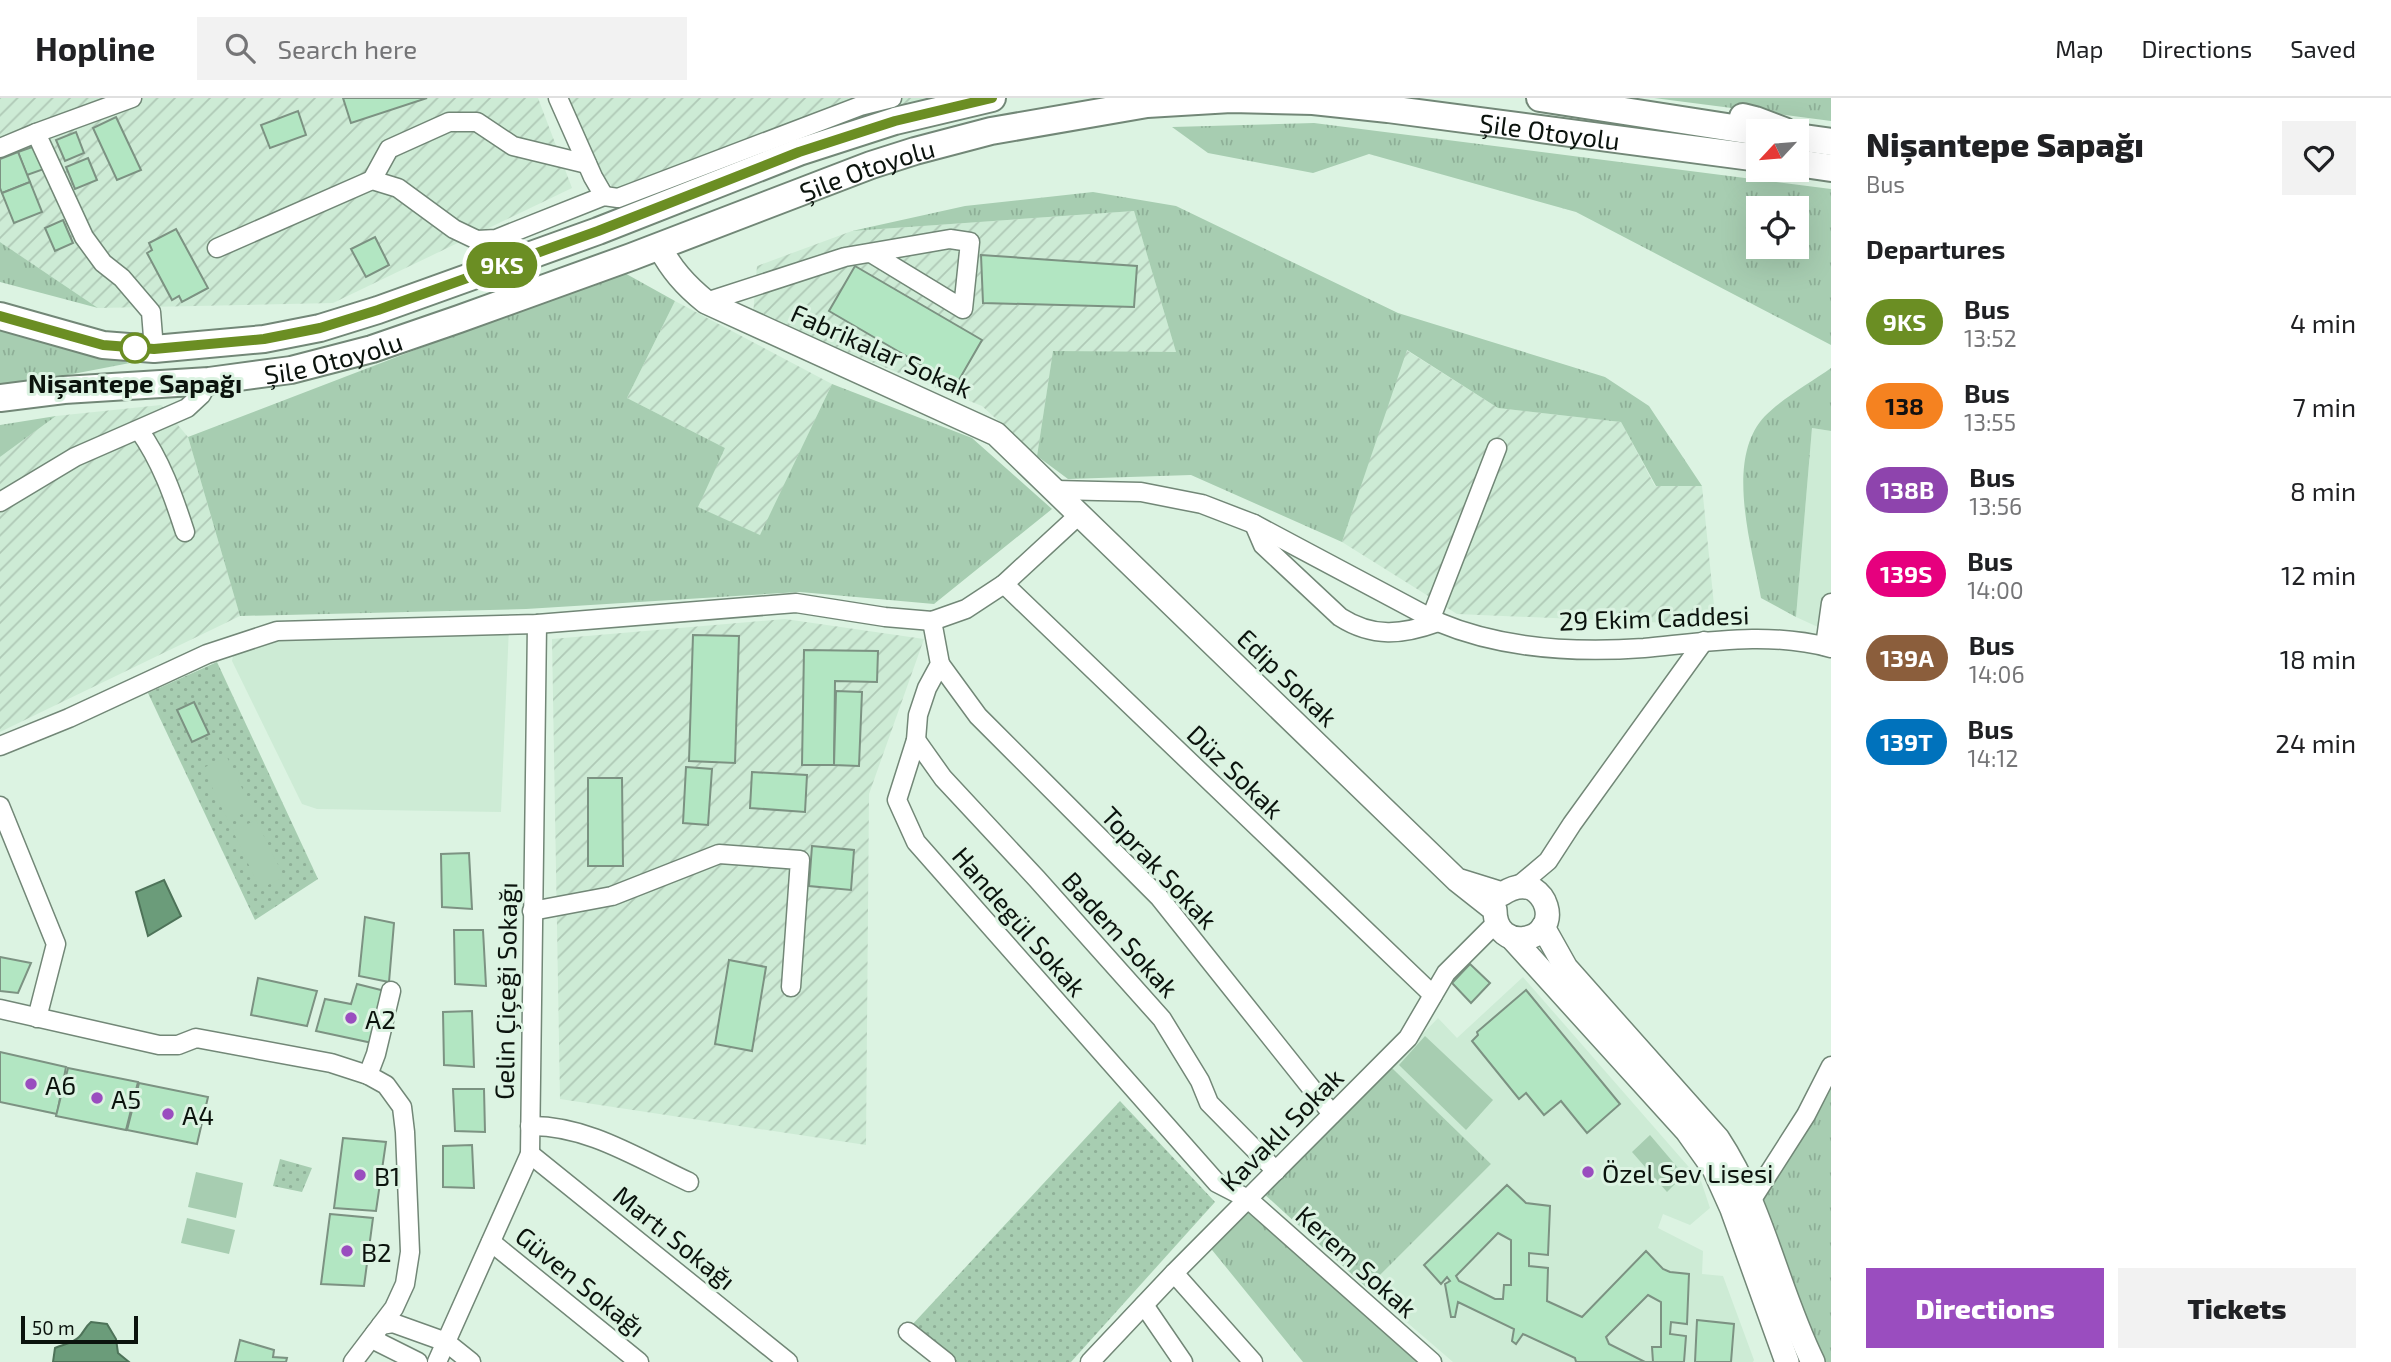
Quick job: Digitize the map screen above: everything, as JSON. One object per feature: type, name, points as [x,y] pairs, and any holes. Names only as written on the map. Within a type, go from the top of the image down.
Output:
[{"type":"highway","name":"Şile Otoyolu","points":[[0,316],[103,345],[154,349],[264,339],[320,328],[608,228],[799,152],[928,105],[992,98]]},
{"type":"highway","name":"Şile Otoyolu","points":[[1540,98],[1746,130]]},
{"type":"highway","points":[[1630,98],[1749,119]]},
{"type":"highway","name":"Şile Otoyolu","points":[[0,398],[64,390],[209,381],[291,370],[372,349],[659,246],[871,165],[991,131],[1147,104],[1231,99],[1426,106],[1746,156]]},
{"type":"highway","points":[[1810,141],[1831,142]]},
{"type":"highway","points":[[1810,152],[1831,168]]},
{"type":"main road","name":"Fabrikalar Sokak","points":[[659,246],[670,267],[706,302],[984,427],[1006,442],[1080,514]]},
{"type":"main road","name":"Edip Sokak","points":[[1080,514],[1457,880],[1505,911]]},
{"type":"main road","points":[[1534,890],[1545,902],[1547,919],[1543,927],[1530,938],[1505,911],[1534,890]]},
{"type":"main road","points":[[1505,911],[1700,1147],[1714,1169],[1732,1209],[1785,1361]]},
{"type":"main road","points":[[1543,927],[1566,968],[1718,1139],[1730,1157],[1751,1201],[1813,1362]]},
{"type":"street","points":[[0,148],[132,98]]},
{"type":"street","points":[[558,98],[604,196]]},
{"type":"street","points":[[372,180],[398,188],[454,229],[477,240],[495,239],[604,196],[618,198],[860,106],[892,98]]},
{"type":"street","points":[[217,248],[372,180],[389,149],[450,122],[477,122],[513,146],[587,164]]},
{"type":"street","points":[[36,133],[84,237],[103,263],[122,278],[151,312],[154,349]]},
{"type":"street","points":[[706,302],[845,257],[950,239],[970,242],[963,309],[871,253]]},
{"type":"street","points":[[0,502],[75,457],[187,408],[201,395],[209,381]]},
{"type":"street","points":[[139,430],[155,452],[185,532]]},
{"type":"street","points":[[1254,524],[1263,545],[1340,617],[1354,626],[1380,633],[1412,630],[1434,620],[1497,448]]},
{"type":"street","name":"29 Ekim Caddesi","points":[[1055,490],[1141,492],[1202,504],[1254,524],[1434,620],[1462,632],[1513,644],[1556,649],[1643,648],[1704,641],[1770,638],[1802,640],[1828,647]]},
{"type":"street","points":[[0,746],[69,718],[207,654],[277,631],[537,624],[796,603],[885,617],[932,621],[966,609],[1004,584],[1080,514]]},
{"type":"street","name":"Düz Sokak","points":[[1004,584],[1433,995]]},
{"type":"street","points":[[1828,647],[1831,603]]},
{"type":"street","points":[[932,621],[940,664]]},
{"type":"street","name":"Gelin Çiçeği Sokağı","points":[[437,1362],[530,1154],[537,624]]},
{"type":"street","points":[[1545,902],[1548,861],[1704,641]]},
{"type":"street","name":"Handegül Sokak","points":[[940,664],[927,688],[918,715],[916,740],[897,800],[916,842],[1217,1183],[1248,1199]]},
{"type":"street","name":"Toprak Sokak","points":[[940,664],[978,716],[1159,897],[1332,1114]]},
{"type":"street","name":"Badem Sokak","points":[[916,740],[943,778],[1037,878],[1161,1019],[1200,1081],[1209,1103],[1276,1171]]},
{"type":"street","points":[[0,806],[56,944],[37,1018]]},
{"type":"street","points":[[532,911],[612,896],[719,853],[800,860],[791,987]]},
{"type":"street","name":"Kavaklı Sokak","points":[[1090,1362],[1174,1273],[1408,1038],[1446,973],[1548,861]]},
{"type":"street","points":[[368,1075],[376,1054],[391,990]]},
{"type":"street","points":[[0,1009],[159,1045],[178,1045],[196,1038],[331,1063],[368,1075],[386,1085],[402,1107],[410,1252],[405,1284],[394,1308],[353,1362]]},
{"type":"street","points":[[1751,1201],[1806,1115],[1831,1066]]},
{"type":"street","points":[[530,1126],[555,1127],[582,1133],[689,1182]]},
{"type":"street","name":"Martı Sokağı","points":[[530,1154],[788,1362]]},
{"type":"street","name":"Kerem Sokak","points":[[1248,1199],[1432,1362]]},
{"type":"street","name":"Güven Sokağı","points":[[491,1242],[639,1362]]},
{"type":"street","points":[[1174,1273],[1253,1362]]},
{"type":"street","points":[[1144,1305],[1183,1362]]},
{"type":"street","points":[[378,1329],[393,1323],[446,1342],[471,1362]]},
{"type":"street","points":[[378,1329],[378,1342],[418,1362]]},
{"type":"street","points":[[908,1332],[946,1362]]},
{"type":"shaded area","points":[[0,98],[538,98],[572,188],[333,303],[98,308],[0,242]]},
{"type":"shaded area","points":[[568,98],[941,98],[627,206],[597,167]]},
{"type":"shaded area","points":[[1134,211],[1176,352],[1053,352],[1037,456],[982,406],[753,315],[757,266],[852,231]]},
{"type":"shaded area","points":[[675,301],[832,384],[760,536],[697,507],[725,448],[627,398]]},
{"type":"shaded area","points":[[1406,350],[1498,408],[1621,422],[1655,486],[1702,486],[1716,625],[1457,614],[1342,542]]},
{"type":"shaded area","points":[[161,405],[188,437],[240,616],[0,732],[0,457],[56,416]]},
{"type":"shaded area","points":[[1812,428],[1831,431],[1831,633],[1796,617]]},
{"type":"shaded area","points":[[785,619],[924,639],[869,794],[866,1145],[560,1099],[552,639]]},
{"type":"shaded area","points":[[509,627],[501,812],[317,809],[302,804],[232,661],[235,647],[244,640]]},
{"type":"shaded area","points":[[164,880],[181,916],[148,936],[136,892]]},
{"type":"shaded area","name":"Özel Sev Lisesi","points":[[1523,977],[1701,1181],[1710,1208],[1690,1225],[1663,1214],[1658,1228],[1703,1251],[1702,1274],[1723,1276],[1753,1362],[1453,1362],[1367,1288],[1491,1164],[1391,1067],[1438,1018],[1457,1038]]},
{"type":"shaded area","points":[[91,1322],[107,1324],[116,1339],[118,1353],[129,1362],[53,1362],[55,1348],[76,1339]]},
{"type":"green space","points":[[1654,98],[1831,98],[1831,121]]},
{"type":"green space","points":[[1314,123],[1746,178],[1746,182],[1776,182],[1831,189],[1831,345],[1576,212],[1369,154],[1313,173],[1208,153],[1172,127]]},
{"type":"green space","points":[[1093,192],[1176,206],[1398,313],[1605,377],[1649,406],[1702,486],[1656,486],[1621,422],[1498,408],[1407,350],[1342,542],[1191,475],[1068,479],[1037,456],[1053,351],[1176,352],[1134,211],[852,231],[965,206]]},
{"type":"green space","points":[[0,242],[98,308],[0,282]]},
{"type":"green space","points":[[621,271],[675,301],[627,398],[725,448],[698,507],[760,535],[832,384],[972,438],[1052,509],[934,604],[800,592],[526,609],[240,616],[188,437]]},
{"type":"green space","points":[[0,327],[130,363],[0,388]]},
{"type":"green space","points":[[1831,368],[1831,431],[1812,428],[1796,617],[1761,598],[1744,504],[1746,455],[1753,434],[1765,416]]},
{"type":"green space","points":[[56,416],[0,457],[0,425]]},
{"type":"green space","points":[[217,662],[318,879],[255,920],[148,693]]},
{"type":"green space","points":[[227,757],[252,809],[228,821],[203,768]]},
{"type":"green space","points":[[256,820],[284,877],[260,889],[233,831]]},
{"type":"green space","points":[[1425,1036],[1493,1100],[1466,1130],[1399,1065]]},
{"type":"green space","points":[[1831,1066],[1831,1362],[1820,1362],[1759,1202]]},
{"type":"green space","points":[[1391,1067],[1491,1164],[1367,1288],[1262,1192]]},
{"type":"green space","points":[[1120,1101],[1215,1202],[1071,1362],[957,1362],[911,1326]]},
{"type":"green space","points":[[1650,1135],[1684,1175],[1667,1192],[1632,1152]]},
{"type":"green space","points":[[280,1159],[312,1168],[302,1192],[273,1186]]},
{"type":"green space","points":[[196,1172],[243,1183],[236,1218],[188,1207]]},
{"type":"green space","points":[[1244,1208],[1418,1362],[1303,1362],[1208,1245]]},
{"type":"green space","points":[[187,1218],[235,1230],[229,1254],[181,1243]]},
{"type":"building","points":[[343,98],[427,98],[351,123]]},
{"type":"building","points":[[298,111],[306,135],[270,148],[261,125]]},
{"type":"building","points":[[116,117],[141,170],[117,180],[93,128]]},
{"type":"building","points":[[76,132],[84,153],[65,161],[56,140]]},
{"type":"building","points":[[35,146],[44,169],[27,175],[18,152]]},
{"type":"building","points":[[18,152],[30,182],[2,193],[0,159]]},
{"type":"building","points":[[88,158],[97,180],[75,189],[66,167]]},
{"type":"building","points":[[30,182],[42,212],[14,223],[2,193]]},
{"type":"building","points":[[63,220],[73,243],[55,251],[45,228]]},
{"type":"building","points":[[176,229],[208,288],[182,302],[179,296],[172,300],[147,253],[152,250],[149,243]]},
{"type":"building","points":[[375,237],[389,265],[366,277],[351,249]]},
{"type":"building","points":[[981,255],[1137,266],[1134,307],[983,303]]},
{"type":"building","points":[[855,266],[982,340],[956,385],[829,311]]},
{"type":"building","points":[[693,635],[739,636],[735,763],[689,761]]},
{"type":"building","points":[[804,650],[878,651],[877,682],[835,681],[834,765],[802,765]]},
{"type":"building","points":[[836,691],[862,692],[859,766],[834,765]]},
{"type":"building","points":[[194,702],[209,734],[192,742],[177,710]]},
{"type":"building","points":[[686,767],[712,769],[708,825],[683,823]]},
{"type":"building","points":[[752,772],[807,775],[805,812],[750,808]]},
{"type":"building","points":[[588,778],[622,778],[623,866],[588,866]]},
{"type":"building","points":[[812,846],[854,850],[851,890],[809,886]]},
{"type":"building","points":[[469,853],[472,909],[442,907],[441,854]]},
{"type":"building","points":[[365,917],[394,923],[389,982],[359,976]]},
{"type":"building","points":[[454,930],[483,930],[486,986],[455,984]]},
{"type":"building","points":[[0,957],[31,963],[18,993],[0,991]]},
{"type":"building","points":[[729,960],[766,967],[752,1051],[715,1044]]},
{"type":"building","points":[[1470,964],[1490,983],[1471,1003],[1452,983]]},
{"type":"building","points":[[258,978],[317,991],[307,1026],[251,1015]]},
{"type":"building","name":"A2","points":[[357,984],[389,992],[377,1044],[316,1031],[325,999],[351,1004]]},
{"type":"building","points":[[1526,990],[1620,1104],[1587,1133],[1561,1101],[1544,1115],[1526,1093],[1519,1099],[1472,1041],[1478,1035],[1477,1032]]},
{"type":"building","points":[[472,1011],[474,1067],[444,1065],[443,1012]]},
{"type":"building","name":"A6","points":[[0,1052],[66,1067],[57,1114],[0,1102]]},
{"type":"building","name":"A5","points":[[68,1068],[138,1082],[126,1130],[56,1116]]},
{"type":"building","name":"A4","points":[[139,1083],[208,1097],[197,1144],[127,1130]]},
{"type":"building","points":[[453,1089],[484,1089],[485,1132],[455,1131]]},
{"type":"building","name":"B1","points":[[343,1138],[386,1142],[376,1211],[334,1208]]},
{"type":"building","points":[[472,1145],[474,1188],[443,1187],[443,1146]]},
{"type":"building","points":[[1507,1185],[1526,1203],[1550,1206],[1548,1255],[1529,1253],[1529,1266],[1548,1268],[1547,1301],[1582,1317],[1646,1251],[1663,1269],[1689,1274],[1687,1324],[1671,1322],[1670,1334],[1686,1336],[1684,1362],[1653,1362],[1652,1347],[1661,1347],[1661,1302],[1648,1295],[1606,1337],[1609,1344],[1645,1362],[1576,1362],[1575,1358],[1523,1334],[1516,1344],[1512,1341],[1514,1329],[1458,1302],[1455,1317],[1451,1317],[1445,1284],[1450,1281],[1447,1277],[1441,1284],[1424,1265]],"holes":[[[1498,1233],[1511,1240],[1511,1285],[1504,1285],[1503,1299],[1495,1299],[1459,1281],[1456,1276]]]},
{"type":"building","name":"B2","points":[[330,1214],[373,1218],[364,1286],[321,1284]]},
{"type":"building","points":[[1697,1320],[1734,1324],[1731,1362],[1695,1362]]},
{"type":"building","points":[[240,1340],[274,1350],[273,1357],[287,1358],[286,1362],[235,1362]]},
{"type":"bus line","name":"9KS","points":[[0,316],[103,345],[154,349],[264,339],[320,328],[378,310],[598,231],[799,152],[895,121],[992,98]]},
{"type":"place","name":"Nişantepe Sapağı","points":[[135,348]]},
{"type":"place","name":"A2","points":[[351,1018]]},
{"type":"place","name":"A6","points":[[31,1084]]},
{"type":"place","name":"A5","points":[[97,1098]]},
{"type":"place","name":"A4","points":[[168,1114]]},
{"type":"place","name":"Özel Sev Lisesi","points":[[1588,1172]]},
{"type":"place","name":"B1","points":[[360,1175]]},
{"type":"place","name":"B2","points":[[347,1251]]}]
